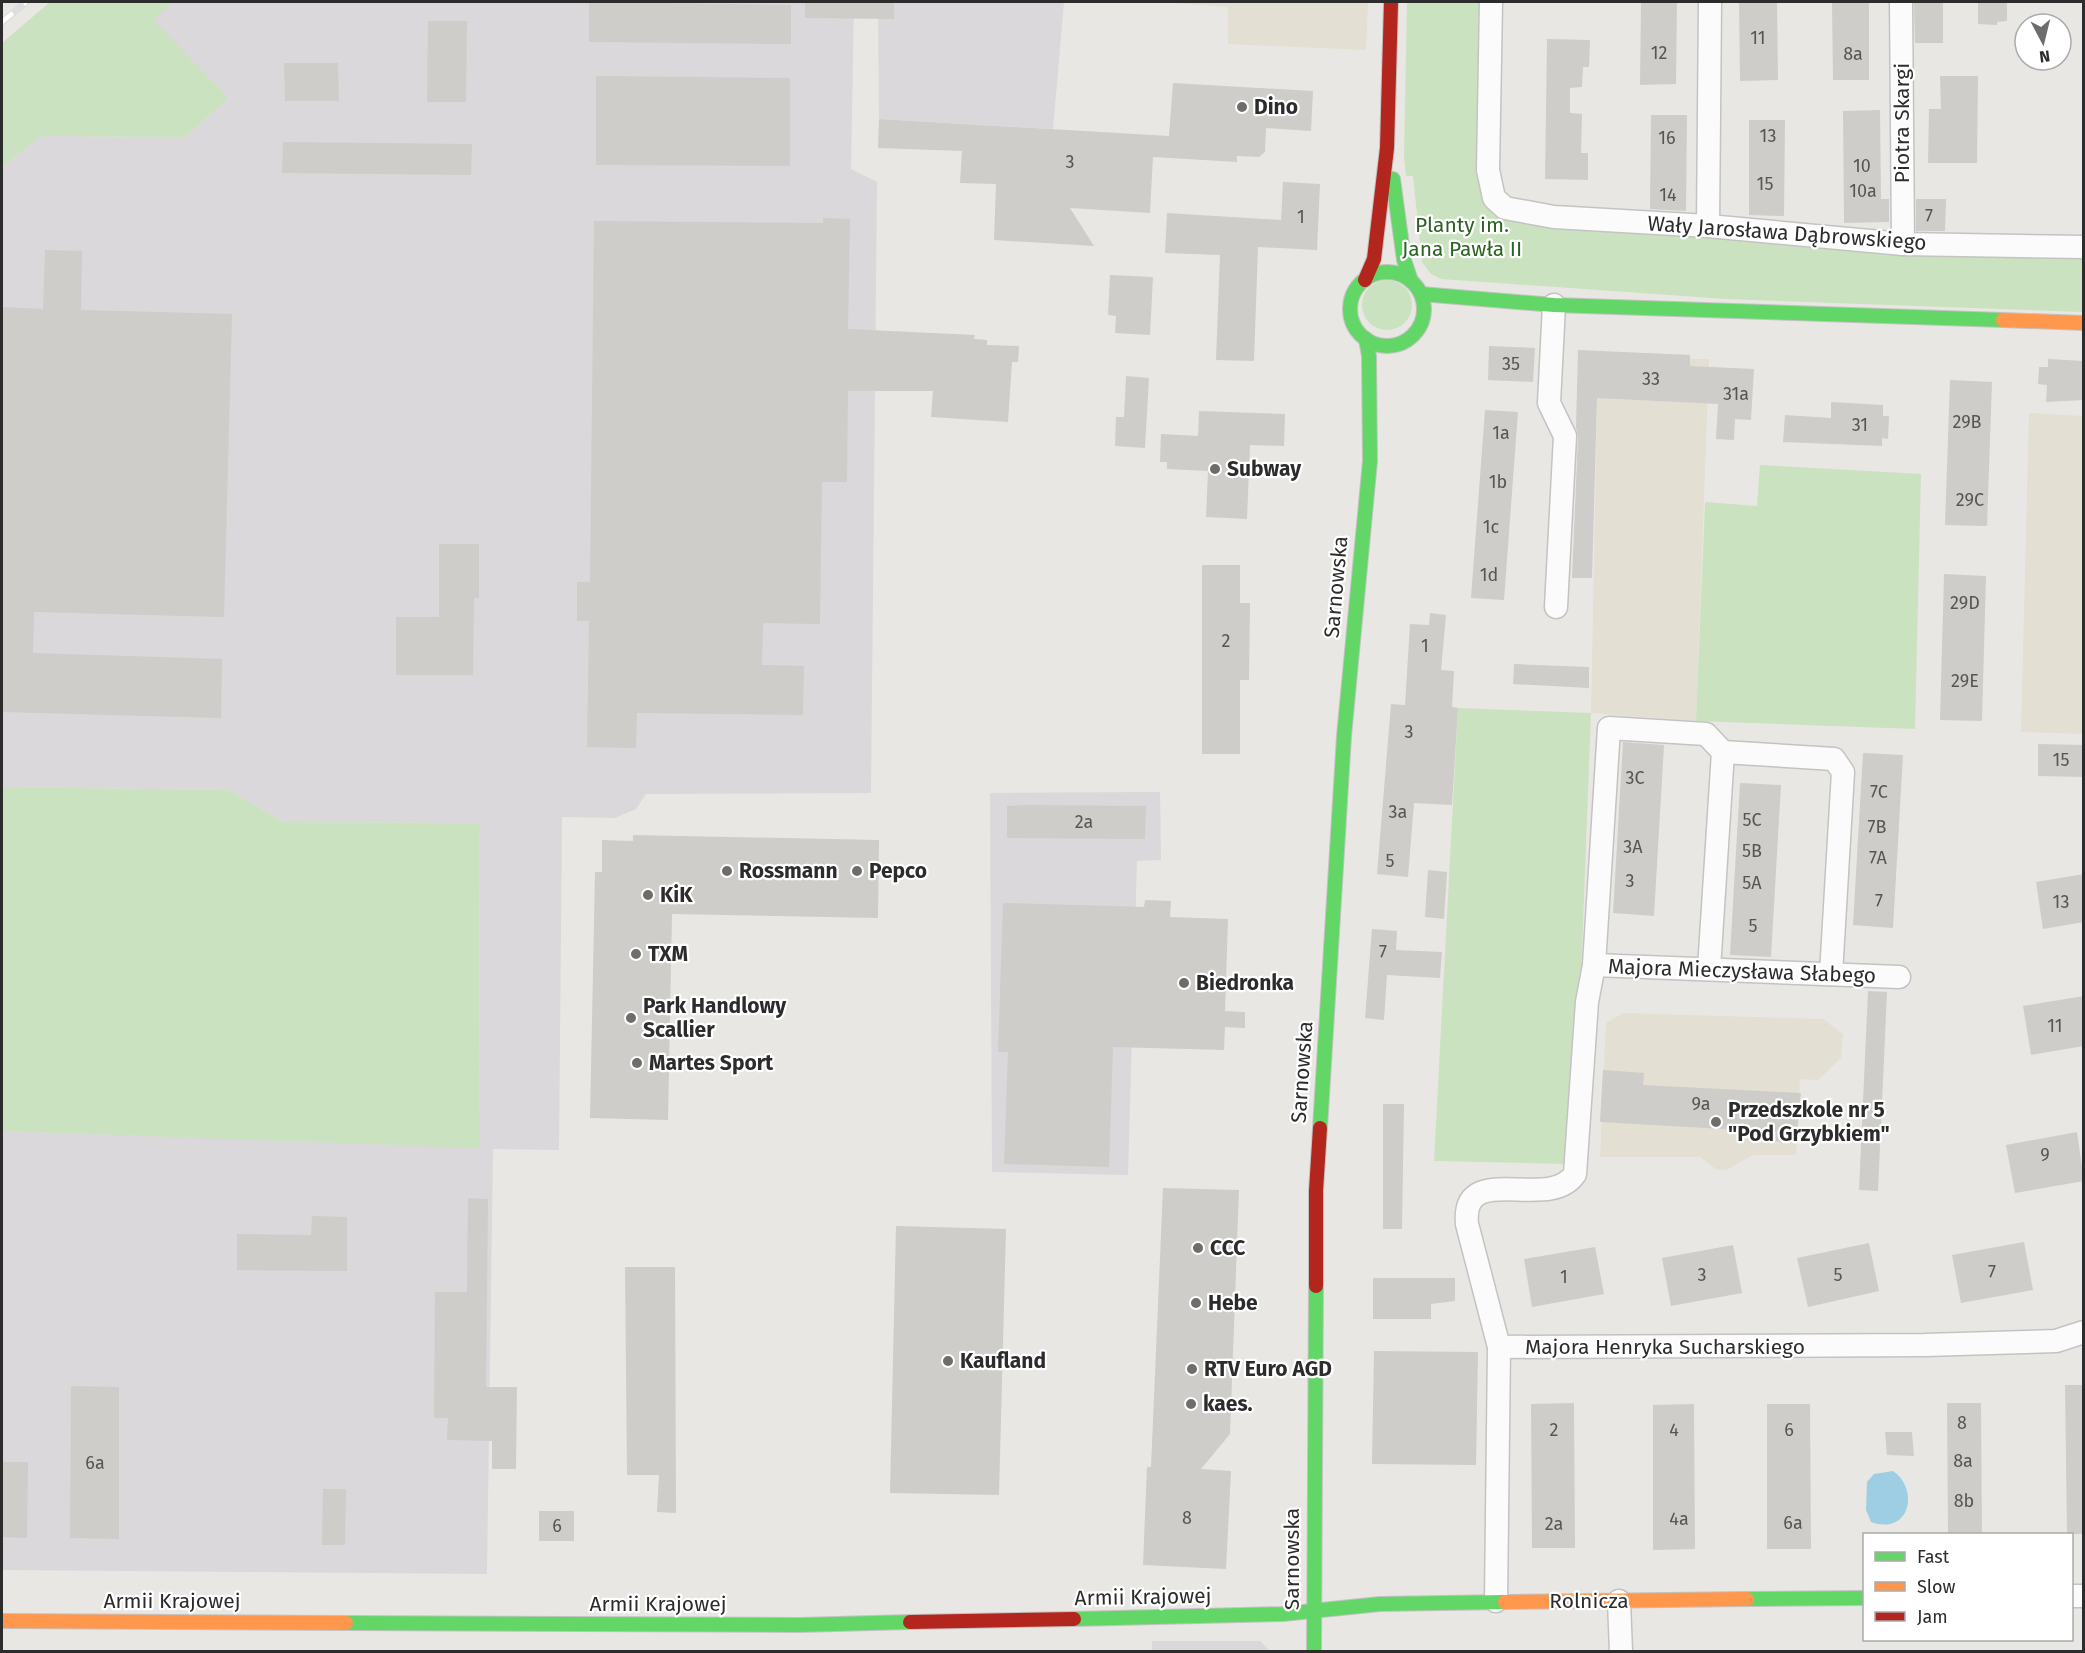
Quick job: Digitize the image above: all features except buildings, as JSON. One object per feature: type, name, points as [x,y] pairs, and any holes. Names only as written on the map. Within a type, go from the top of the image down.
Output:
[{"type":"street","points":[[1387,148],[1397,198],[1404,260],[1411,281],[1421,294],[1427,321],[1408,340],[1397,345],[1375,344],[1366,339],[1358,332],[1351,312],[1354,294],[1365,280],[1374,259],[1387,148],[1391,2]]},
{"type":"street","name":"Wały Jarosława Dąbrowskiego","points":[[1491,2],[1488,170],[1494,198],[1505,208],[1544,216],[1708,226],[1903,244],[2084,247]]},
{"type":"street","points":[[1708,226],[1710,2]]},
{"type":"street","name":"Piotra Skargi","points":[[1901,2],[1903,244]]},
{"type":"street","points":[[1365,280],[1373,275],[1390,273],[1411,281]]},
{"type":"street","points":[[1421,294],[1554,305],[2084,323]]},
{"type":"street","points":[[1468,312],[1503,302]]},
{"type":"street","points":[[1554,305],[1549,403],[1565,436],[1556,607]]},
{"type":"street","name":"Sarnowska","points":[[1314,1652],[1316,1191],[1344,736],[1370,461],[1369,356],[1366,339]]},
{"type":"street","points":[[1392,360],[1397,345]]},
{"type":"street","name":"Sarnowska","points":[[1370,461],[1384,396]]},
{"type":"street","points":[[1594,965],[1609,728],[1706,734],[1723,752],[1834,759],[1843,772],[1830,974]]},
{"type":"street","points":[[1709,969],[1723,752]]},
{"type":"street","name":"Majora Mieczysława Słabego","points":[[1499,1347],[1467,1224],[1467,1205],[1472,1197],[1485,1191],[1560,1188],[1575,1174],[1587,1002],[1594,965],[1899,977]]},
{"type":"street","name":"Majora Henryka Sucharskiego","points":[[1496,1601],[1499,1347],[1925,1345],[2056,1341],[2084,1332]]},
{"type":"street","name":"Rolnicza","points":[[1313,1610],[1365,1604],[1496,1601],[1863,1598]]},
{"type":"street","points":[[1619,1601],[1621,1652]]},
{"type":"street","name":"Armii Krajowej","points":[[2,1621],[799,1625],[1238,1616],[1313,1610]]},
{"type":"shaded area","points":[[174,2],[854,2],[851,169],[877,182],[871,793],[646,794],[636,809],[615,818],[562,817],[559,1150],[493,1149],[487,1574],[2,1570],[2,1131],[480,1147],[479,823],[283,822],[229,790],[2,787],[2,167],[41,136],[185,137],[229,98],[152,20]]},
{"type":"shaded area","points":[[878,2],[1064,2],[1053,129],[879,119]]},
{"type":"shaded area","points":[[1159,2],[1368,2],[1366,50],[1228,44],[1228,7]]},
{"type":"shaded area","points":[[1615,352],[1690,355],[1690,359],[1709,359],[1696,721],[1591,713],[1598,355]]},
{"type":"shaded area","points":[[2029,413],[2083,416],[2083,734],[2021,732]]},
{"type":"shaded area","points":[[1160,792],[1161,860],[1137,861],[1128,1175],[992,1172],[990,793]]},
{"type":"shaded area","points":[[1623,1013],[1823,1019],[1843,1034],[1841,1058],[1818,1080],[1800,1079],[1796,1155],[1753,1155],[1726,1170],[1717,1170],[1700,1157],[1600,1157],[1606,1023]]},
{"type":"shaded area","points":[[1152,1641],[1260,1641],[1270,1651],[1152,1651]]},
{"type":"green space","points":[[50,2],[174,2],[153,20],[229,98],[185,137],[41,136],[2,167],[2,43]]},
{"type":"green space","name":"Planty im. Jana Pawła II","points":[[1407,2],[1484,2],[1486,203],[2083,255],[2083,312],[1726,299],[1441,279],[1431,274],[1422,262],[1413,176],[1406,176],[1404,156]]},
{"type":"green space","points":[[1387,280],[1396,282],[1407,291],[1412,305],[1410,314],[1401,325],[1387,330],[1378,328],[1367,319],[1362,305],[1364,296],[1373,285]]},
{"type":"green space","points":[[1760,465],[1921,474],[1915,729],[1696,721],[1705,502],[1757,506]]},
{"type":"green space","points":[[1458,708],[1591,713],[1581,978],[1566,1164],[1434,1161]]},
{"type":"green space","points":[[2,787],[229,790],[283,822],[479,823],[480,1148],[2,1131]]},
{"type":"water","points":[[1893,1471],[1906,1488],[1907,1508],[1895,1522],[1884,1525],[1871,1522],[1866,1510],[1867,1482],[1874,1474]]},
{"type":"railway","points":[[2,22],[26,2]]},
{"type":"traffic: fast","points":[[1393,179],[1404,260],[1411,281]]},
{"type":"traffic: fast","points":[[1387,272],[1401,275],[1413,283],[1421,295],[1424,309],[1421,323],[1413,335],[1401,343],[1387,346],[1373,343],[1361,335],[1353,323],[1350,309],[1353,295],[1361,283],[1373,275],[1387,272]]},
{"type":"traffic: fast","points":[[1421,294],[1554,305],[2003,320]]},
{"type":"traffic: fast","points":[[1320,1128],[1344,736],[1370,461],[1369,356],[1366,339]]},
{"type":"traffic: fast","points":[[1314,1652],[1316,1286]]},
{"type":"traffic: fast","points":[[1747,1599],[1863,1598]]},
{"type":"traffic: fast","points":[[1074,1619],[1283,1614],[1380,1604],[1505,1602]]},
{"type":"traffic: fast","points":[[346,1623],[799,1625],[910,1622]]},
{"type":"traffic: slow","points":[[2003,320],[2084,323]]},
{"type":"traffic: slow","points":[[1505,1602],[1747,1599]]},
{"type":"traffic: slow","points":[[2,1621],[346,1623]]},
{"type":"traffic: jam","points":[[1365,280],[1374,259],[1387,148],[1391,2]]},
{"type":"traffic: jam","points":[[1316,1286],[1316,1191],[1320,1128]]},
{"type":"traffic: jam","points":[[910,1622],[1074,1619]]},
{"type":"place","name":"Dino","points":[[1242,107]]},
{"type":"place","name":"Subway","points":[[1215,469]]},
{"type":"place","name":"Rossmann","points":[[727,871]]},
{"type":"place","name":"Pepco","points":[[857,871]]},
{"type":"place","name":"KiK","points":[[648,895]]},
{"type":"place","name":"TXM","points":[[636,954]]},
{"type":"place","name":"Biedronka","points":[[1184,983]]},
{"type":"place","name":"Park Handlowy Scallier","points":[[631,1018]]},
{"type":"place","name":"Martes Sport","points":[[637,1063]]},
{"type":"place","name":"Przedszkole nr 5 \"Pod Grzybkiem\"","points":[[1716,1122]]},
{"type":"place","name":"CCC","points":[[1198,1248]]},
{"type":"place","name":"Hebe","points":[[1196,1303]]},
{"type":"place","name":"Kaufland","points":[[948,1361]]},
{"type":"place","name":"RTV Euro AGD","points":[[1192,1369]]},
{"type":"place","name":"kaes.","points":[[1191,1404]]}]
